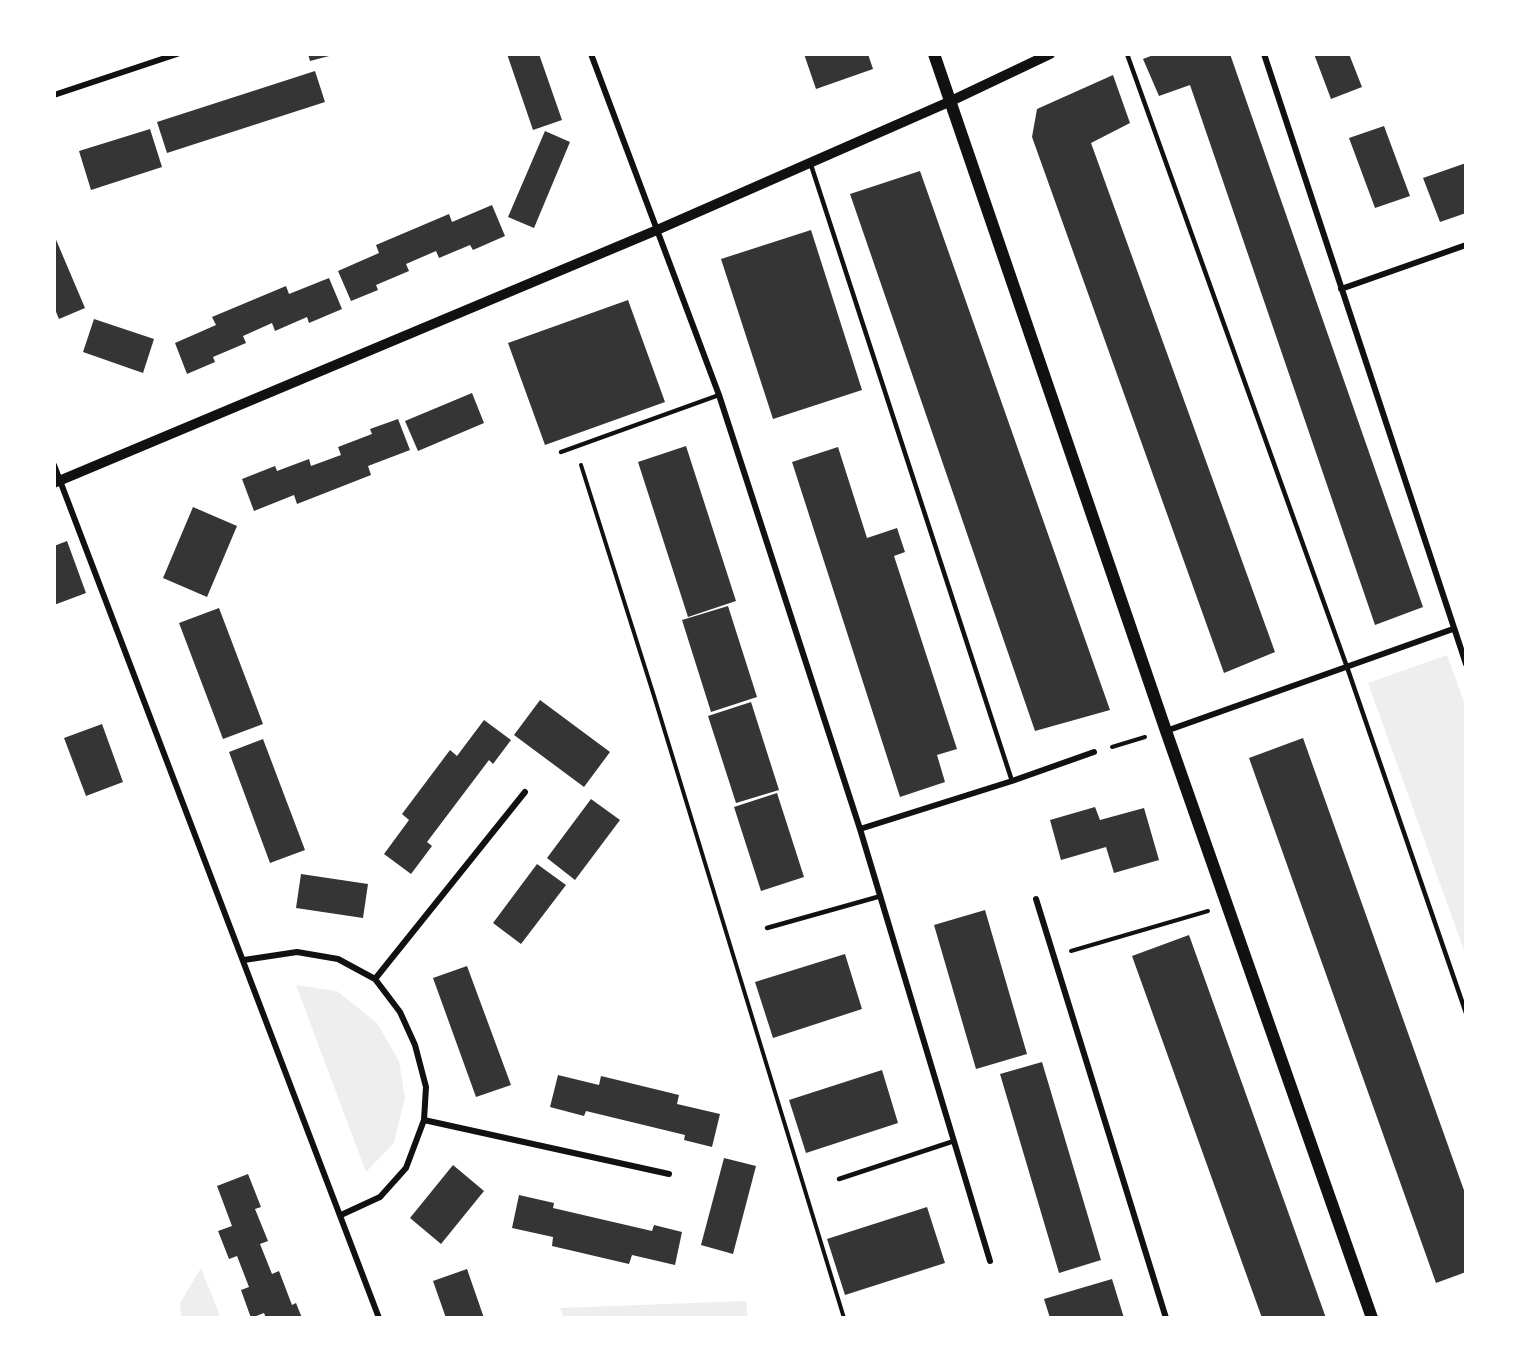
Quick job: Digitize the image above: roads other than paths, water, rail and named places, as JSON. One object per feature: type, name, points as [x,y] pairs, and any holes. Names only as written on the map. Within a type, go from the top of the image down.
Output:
[{"type":"main road","points":[[934,54],[1166,731],[1229,905],[1372,1318]]},
{"type":"street","points":[[54,95],[177,54]]},
{"type":"street","points":[[591,54],[719,395],[861,829],[990,1261]]},
{"type":"street","points":[[58,481],[657,230],[951,101],[1050,54]]},
{"type":"street","points":[[1264,54],[1466,664]]},
{"type":"street","points":[[1341,289],[1466,245]]},
{"type":"street","points":[[54,465],[58,481],[380,1318]]},
{"type":"street","points":[[1166,731],[1453,629]]},
{"type":"street","points":[[861,829],[1012,781],[1094,752]]},
{"type":"street","points":[[375,979],[525,792]]},
{"type":"street","points":[[1036,900],[1166,1318]]},
{"type":"street","points":[[244,960],[297,952],[338,959],[375,979],[400,1012],[415,1046],[426,1087],[424,1120],[406,1168],[380,1197],[341,1215]]},
{"type":"street","points":[[424,1120],[669,1174]]},
{"type":"lane","points":[[1127,54],[1347,667],[1466,1013]]},
{"type":"lane","points":[[810,162],[1012,781]]},
{"type":"lane","points":[[561,452],[719,395]]},
{"type":"lane","points":[[767,928],[881,896]]},
{"type":"lane","points":[[839,1179],[954,1141]]}]
